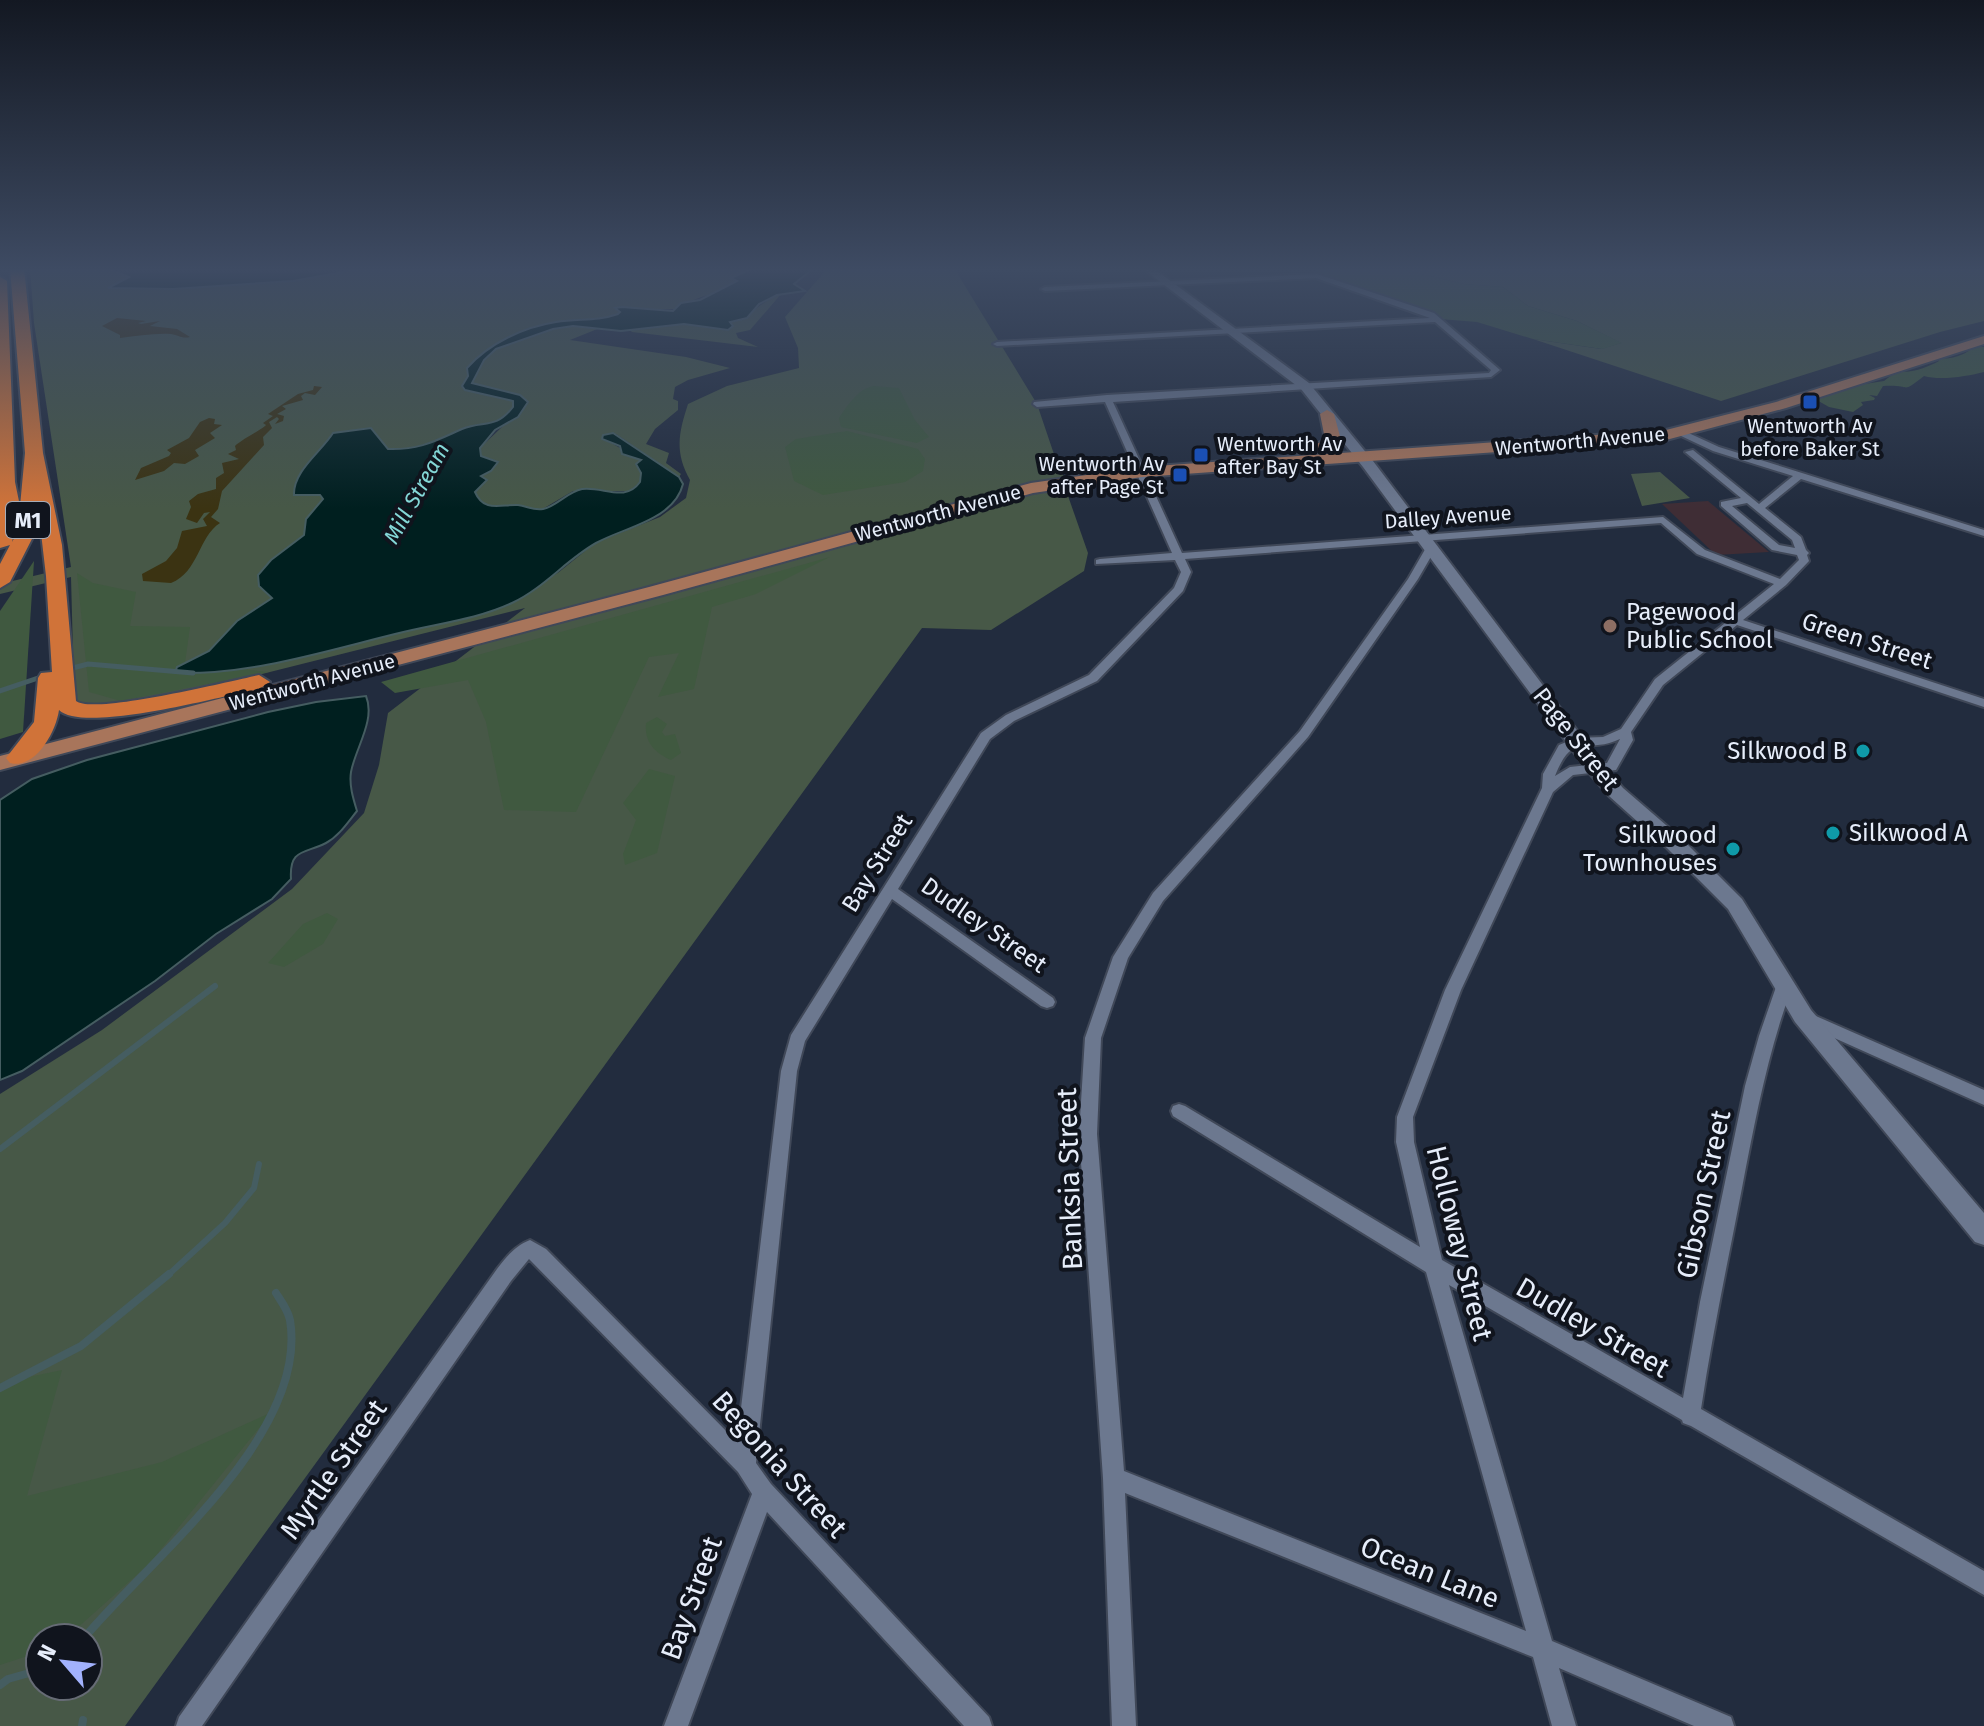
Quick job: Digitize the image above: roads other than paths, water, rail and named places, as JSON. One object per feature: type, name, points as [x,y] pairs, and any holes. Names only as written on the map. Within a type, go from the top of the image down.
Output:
[{"type":"highway","name":"M1","points":[[0,548],[8,530],[11,508],[3,491],[4,349]]},
{"type":"highway","name":"M1","points":[[0,582],[26,533],[34,453],[23,349]]},
{"type":"highway","points":[[6,756],[41,735],[56,680],[57,578],[46,492],[34,453]]},
{"type":"highway","points":[[56,680],[65,703],[73,711],[90,713],[109,712],[259,682]]},
{"type":"main road","name":"Page Street","points":[[1255,349],[1305,386],[1616,792],[1674,843],[1735,904],[1803,1016],[1984,1233]]},
{"type":"main road","name":"Wentworth Avenue","points":[[1675,428],[1723,410],[1923,349]]},
{"type":"main road","name":"Wentworth Avenue","points":[[6,756],[656,591],[986,499],[1140,468],[1675,428],[1954,349]]},
{"type":"main road","points":[[1267,455],[1328,445],[1334,437],[1327,414]]},
{"type":"main road","name":"Wentworth Avenue","points":[[41,735],[567,606],[944,502],[1056,476],[1267,455],[1359,454]]},
{"type":"street","points":[[1037,404],[1491,375],[1496,370],[1472,349]]},
{"type":"street","points":[[1107,398],[1182,556]]},
{"type":"street","points":[[1675,428],[1716,449],[1984,533]]},
{"type":"street","points":[[1576,742],[1605,741],[1625,732],[1659,682],[1782,583],[1804,561],[1804,553],[1797,539],[1690,452]]},
{"type":"street","points":[[1760,508],[1800,475]]},
{"type":"street","points":[[1750,500],[1724,504],[1776,548],[1804,553]]},
{"type":"street","name":"Dalley Avenue","points":[[1100,562],[1427,543],[1663,520],[1701,552],[1782,583]]},
{"type":"street","name":"Banksia Street","points":[[1124,1726],[1114,1478],[1088,1134],[1093,1038],[1121,957],[1158,897],[1304,734],[1413,579],[1427,543]]},
{"type":"street","name":"Bay Street","points":[[745,1465],[789,1071],[797,1040],[985,736],[1010,718],[1093,678],[1179,589],[1186,572],[1182,556]]},
{"type":"street","name":"Green Street","points":[[1736,621],[1984,703]]},
{"type":"street","points":[[1548,789],[1570,771],[1611,767],[1627,740],[1625,732]]},
{"type":"street","name":"Holloway Street","points":[[1564,1726],[1434,1266],[1405,1142],[1405,1117],[1453,990],[1548,789],[1549,774],[1561,752],[1576,742]]},
{"type":"street","name":"Dudley Street","points":[[891,891],[1047,1002]]},
{"type":"street","name":"Gibson Street","points":[[1690,1416],[1698,1358],[1746,1123],[1771,1020],[1784,987]]},
{"type":"street","points":[[1803,1016],[1984,1098]]},
{"type":"street","name":"Dudley Street","points":[[1179,1111],[1434,1266],[1984,1584]]},
{"type":"street","name":"Begonia Street","points":[[530,1249],[745,1465],[763,1492],[980,1726]]},
{"type":"street","name":"Myrtle Street","points":[[188,1726],[504,1275],[521,1254],[530,1249]]},
{"type":"street","name":"Ocean Lane","points":[[1114,1478],[1545,1650],[1722,1726]]},
{"type":"street","name":"Bay Street","points":[[676,1726],[763,1492]]},
{"type":"water","points":[[497,349],[484,360],[472,383],[520,395],[528,402],[518,417],[495,430],[480,448],[481,456],[498,462],[491,471],[481,476],[487,480],[475,492],[483,503],[540,509],[582,489],[628,492],[640,482],[641,473],[636,464],[641,460],[622,454],[620,446],[602,439],[603,435],[613,433],[679,477],[683,484],[678,496],[670,506],[647,521],[596,543],[524,597],[484,614],[258,666],[175,673],[177,667],[209,651],[237,621],[272,598],[259,586],[258,575],[271,560],[304,535],[306,519],[323,499],[320,495],[294,495],[295,486],[303,470],[333,433],[371,428],[388,449],[409,448],[470,426],[495,422],[507,414],[513,407],[513,401],[465,390],[462,386],[468,376],[467,368],[486,351]]},
{"type":"water","points":[[366,696],[367,725],[351,777],[357,811],[339,833],[296,857],[291,879],[272,899],[216,934],[155,981],[22,1071],[0,1080],[0,800],[32,779],[87,760],[268,712]]},
{"type":"waterway","name":"Mill Stream","points":[[69,669],[88,664],[193,673]]},
{"type":"waterway","name":"Mill Stream","points":[[0,691],[44,676]]},
{"type":"waterway","points":[[0,1149],[215,986]]},
{"type":"waterway","points":[[167,1276],[225,1223],[254,1188],[259,1164]]},
{"type":"waterway","points":[[0,1388],[81,1346],[169,1274]]},
{"type":"waterway","points":[[98,1622],[219,1492],[251,1450],[275,1407],[289,1363],[290,1320],[276,1293]]},
{"type":"waterway","points":[[0,1685],[24,1674]]},
{"type":"waterway","points":[[82,1726],[83,1720]]},
{"type":"place","name":"Wentworth Av before Baker St","points":[[1810,402]]},
{"type":"place","name":"Wentworth Av after Bay St","points":[[1201,455]]},
{"type":"place","name":"Wentworth Av after Page St","points":[[1180,475]]},
{"type":"place","name":"Pagewood Public School","points":[[1610,626]]},
{"type":"place","name":"Silkwood B","points":[[1863,751]]},
{"type":"place","name":"Silkwood A","points":[[1833,833]]},
{"type":"place","name":"Silkwood Townhouses","points":[[1733,849]]}]
